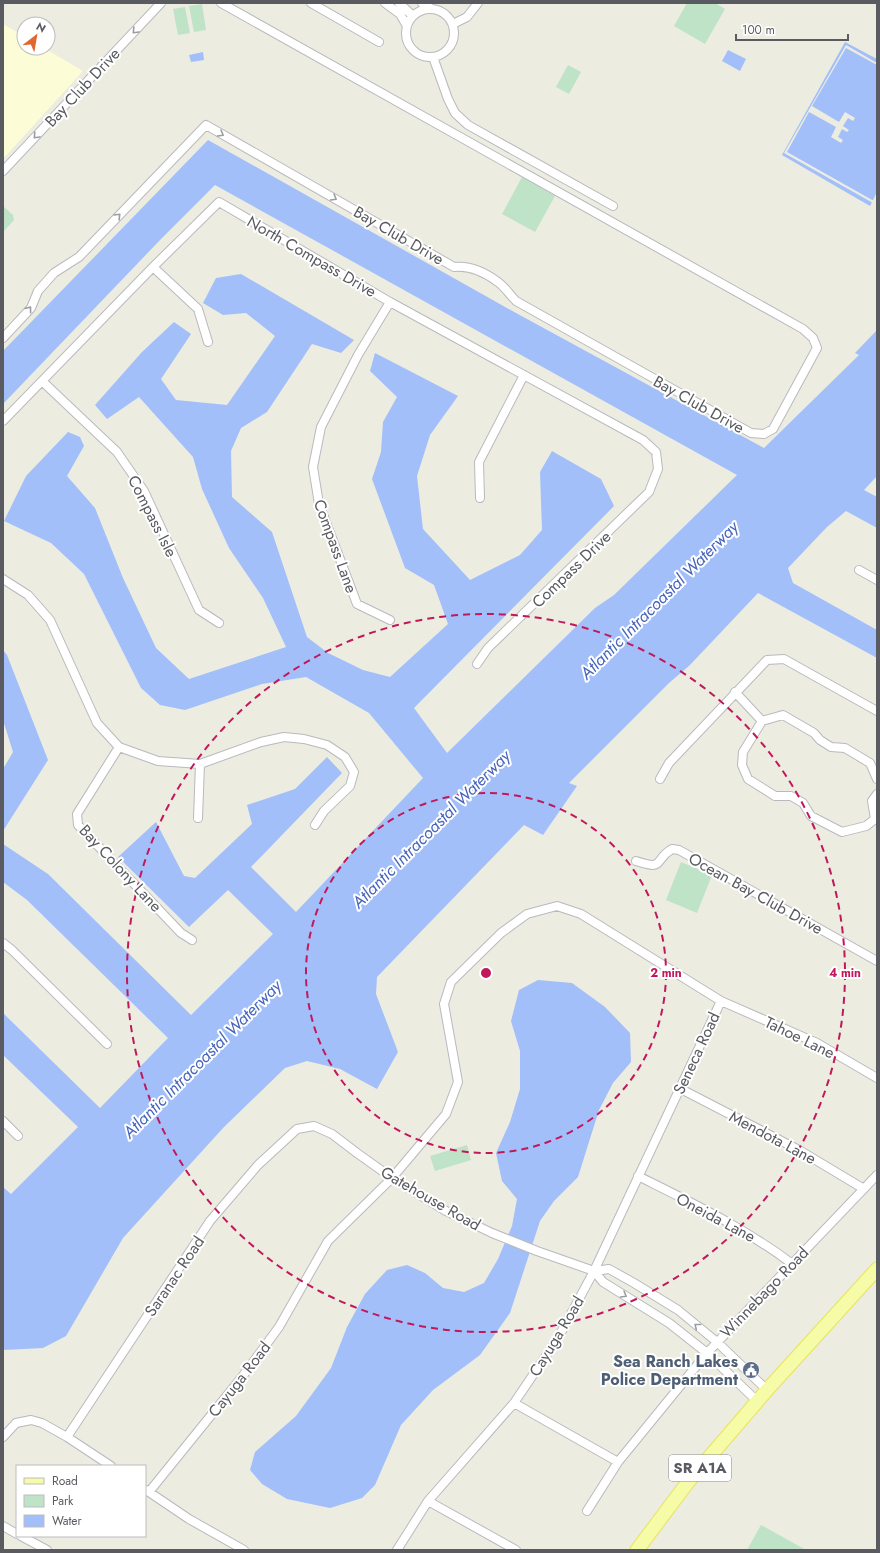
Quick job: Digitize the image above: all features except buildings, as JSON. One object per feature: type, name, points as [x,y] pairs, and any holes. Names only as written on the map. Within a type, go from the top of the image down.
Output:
[{"type":"main road","name":"SR A1A","points":[[637,1550],[681,1490],[757,1401],[877,1269]]},
{"type":"street","name":"Bay Club Drive","points":[[3,171],[161,3]]},
{"type":"street","name":"Bay Club Drive","points":[[3,338],[31,308],[38,291],[54,273],[79,257],[206,125],[454,266],[464,266],[477,270],[499,283],[516,301],[751,433],[764,434],[773,429],[817,348],[813,338],[803,329],[221,3]]},
{"type":"street","points":[[311,3],[379,42]]},
{"type":"street","points":[[385,3],[410,21]]},
{"type":"street","points":[[392,3],[400,8],[410,21]]},
{"type":"street","points":[[399,3],[410,21]]},
{"type":"street","points":[[422,3],[432,9],[446,14],[453,24],[454,35],[451,46],[443,54],[432,57],[422,56],[413,50],[407,41],[406,36],[410,21],[422,10],[432,9]]},
{"type":"street","points":[[453,24],[467,17],[478,3]]},
{"type":"street","points":[[432,57],[455,113],[468,125],[613,206]]},
{"type":"street","name":"North Compass Drive","points":[[3,421],[219,202],[390,302],[644,440],[656,452],[658,469]]},
{"type":"street","points":[[154,267],[198,309],[208,342]]},
{"type":"street","name":"Compass Lane","points":[[390,302],[358,355],[321,427],[313,467],[319,504],[357,604],[390,620]]},
{"type":"street","points":[[480,498],[479,462],[524,375]]},
{"type":"street","name":"Compass Isle","points":[[42,381],[117,452],[144,491],[199,610],[219,623]]},
{"type":"street","name":"Compass Drive","points":[[477,664],[488,648],[649,492],[658,469]]},
{"type":"street","points":[[859,570],[877,580]]},
{"type":"street","points":[[3,579],[28,595],[50,620],[96,723],[119,747],[158,761],[200,764],[261,742],[284,737],[304,739],[327,745],[345,757],[354,772],[350,786],[324,811],[315,825]]},
{"type":"street","points":[[660,779],[669,763],[767,660],[784,659],[877,711]]},
{"type":"street","points":[[735,692],[762,721]]},
{"type":"street","points":[[877,779],[870,763],[845,748],[831,747],[820,740],[814,733],[783,715],[762,721],[743,752],[742,765],[748,779],[775,796],[791,796],[803,803],[811,816],[842,832],[866,826],[876,819],[872,801],[877,794]]},
{"type":"street","name":"Bay Colony Lane","points":[[119,747],[77,814],[78,825],[181,933],[192,940]]},
{"type":"street","points":[[198,818],[200,764]]},
{"type":"street","name":"Ocean Bay Club Drive","points":[[636,861],[651,866],[658,864],[672,849],[679,850],[877,961]]},
{"type":"street","name":"Seneca Road","points":[[392,1178],[446,1114],[458,1082],[444,1004],[451,982],[501,932],[527,914],[557,906],[582,914],[720,1001],[594,1271]]},
{"type":"street","points":[[3,943],[12,950],[106,1044]]},
{"type":"street","name":"Tahoe Lane","points":[[720,1001],[817,1043],[877,1078]]},
{"type":"street","name":"Mendota Lane","points":[[679,1088],[799,1150],[864,1189]]},
{"type":"street","points":[[3,1121],[18,1136]]},
{"type":"street","name":"Gatehouse Road","points":[[297,1128],[314,1126],[332,1134],[357,1154],[392,1178],[446,1211],[492,1233],[594,1271],[609,1269],[678,1310],[717,1342],[767,1390]]},
{"type":"street","name":"Saranac Road","points":[[67,1437],[210,1221],[258,1165],[297,1128]]},
{"type":"street","name":"Winnebago Road","points":[[587,1511],[618,1462],[706,1353],[877,1175]]},
{"type":"street","name":"Oneida Lane","points":[[638,1176],[726,1220],[764,1243],[792,1263]]},
{"type":"street","name":"Cayuga Road","points":[[244,1550],[189,1519],[147,1490],[242,1377],[279,1327],[328,1241],[392,1178]]},
{"type":"street","name":"Gatehouse Road","points":[[594,1271],[602,1282],[669,1322],[706,1353],[757,1401]]},
{"type":"street","name":"Cayuga Road","points":[[397,1550],[428,1501],[514,1403],[558,1338],[594,1271]]},
{"type":"street","points":[[514,1403],[618,1462]]},
{"type":"street","points":[[3,1437],[16,1423],[31,1420],[42,1423],[67,1437],[109,1465]]},
{"type":"street","points":[[428,1501],[516,1550]]},
{"type":"street","points":[[3,1526],[16,1533]]},
{"type":"street","points":[[24,1537],[47,1550]]},
{"type":"shaded area","points":[[3,24],[16,31],[16,56],[56,55],[83,71],[3,159]]},
{"type":"green space","points":[[687,3],[715,3],[725,9],[705,44],[674,26]]},
{"type":"green space","points":[[202,4],[206,30],[194,32],[189,6]]},
{"type":"green space","points":[[185,7],[190,33],[178,35],[173,9]]},
{"type":"green space","points":[[568,65],[581,72],[569,94],[556,87]]},
{"type":"green space","points":[[522,177],[555,196],[535,232],[502,214]]},
{"type":"green space","points":[[3,206],[13,215],[14,220],[3,232]]},
{"type":"green space","points":[[681,862],[712,875],[697,913],[666,900]]},
{"type":"green space","points":[[467,1145],[471,1160],[435,1171],[430,1156]]},
{"type":"green space","points":[[761,1525],[806,1550],[747,1550]]},
{"type":"water","points":[[845,42],[877,59],[877,192],[870,206],[782,155]]},
{"type":"water","points":[[728,50],[746,59],[740,71],[722,61]]},
{"type":"water","points":[[203,52],[204,60],[191,62],[189,55]]},
{"type":"water","name":"Atlantic Intracoastal Waterway","points":[[208,140],[516,313],[764,448],[859,355],[855,353],[877,330],[877,476],[864,490],[877,497],[877,528],[846,511],[827,527],[788,568],[793,583],[877,630],[877,658],[758,593],[690,665],[669,683],[569,783],[577,786],[543,835],[524,825],[377,977],[376,994],[398,1052],[377,1089],[340,1069],[307,1061],[285,1068],[224,1127],[123,1238],[66,1336],[43,1348],[3,1350],[3,1187],[11,1194],[78,1127],[3,1055],[3,1013],[100,1108],[168,1038],[27,900],[3,882],[3,844],[48,874],[191,1015],[273,934],[228,890],[189,927],[118,857],[156,822],[184,876],[195,878],[252,824],[247,805],[295,789],[327,757],[342,773],[251,867],[296,912],[423,778],[369,713],[306,677],[262,684],[185,710],[160,705],[141,688],[84,574],[51,543],[4,521],[26,476],[68,432],[80,437],[84,446],[67,476],[95,508],[123,578],[156,648],[189,679],[286,647],[263,598],[229,548],[202,489],[193,457],[139,397],[107,419],[95,405],[142,352],[174,322],[191,334],[161,379],[176,400],[227,405],[275,336],[246,313],[223,315],[203,303],[216,278],[241,274],[354,340],[341,353],[312,344],[267,412],[241,428],[231,451],[232,497],[272,532],[307,637],[328,653],[363,670],[390,677],[448,624],[434,585],[405,568],[372,479],[381,452],[383,422],[397,397],[370,371],[375,353],[458,396],[430,435],[417,476],[423,529],[470,580],[520,555],[542,530],[540,472],[552,451],[601,479],[614,506],[414,708],[447,753],[595,608],[614,595],[737,475],[215,185],[161,239],[3,404],[3,351]]},
{"type":"water","points":[[3,650],[7,655],[48,760],[3,831],[3,769],[13,752],[3,720]]},
{"type":"water","points":[[538,980],[572,983],[605,1007],[630,1033],[631,1062],[613,1083],[599,1110],[578,1177],[554,1201],[540,1221],[510,1313],[480,1355],[433,1390],[401,1425],[375,1485],[362,1498],[330,1508],[287,1499],[262,1484],[250,1470],[255,1452],[296,1416],[331,1368],[347,1327],[365,1294],[387,1270],[407,1265],[425,1273],[443,1288],[464,1292],[484,1283],[498,1259],[512,1226],[517,1199],[502,1181],[496,1153],[510,1122],[520,1089],[520,1051],[511,1021],[519,990]]},
{"type":"pier","points":[[846,45],[877,63],[877,65],[846,48],[812,106],[839,122],[845,112],[855,118],[853,121],[848,118],[843,126],[849,130],[847,132],[842,129],[838,137],[843,140],[841,143],[831,137],[836,127],[809,112],[787,152],[874,201],[873,203],[784,153]]},
{"type":"place","name":"Sea Ranch Lakes Police Department","points":[[751,1370]]}]
